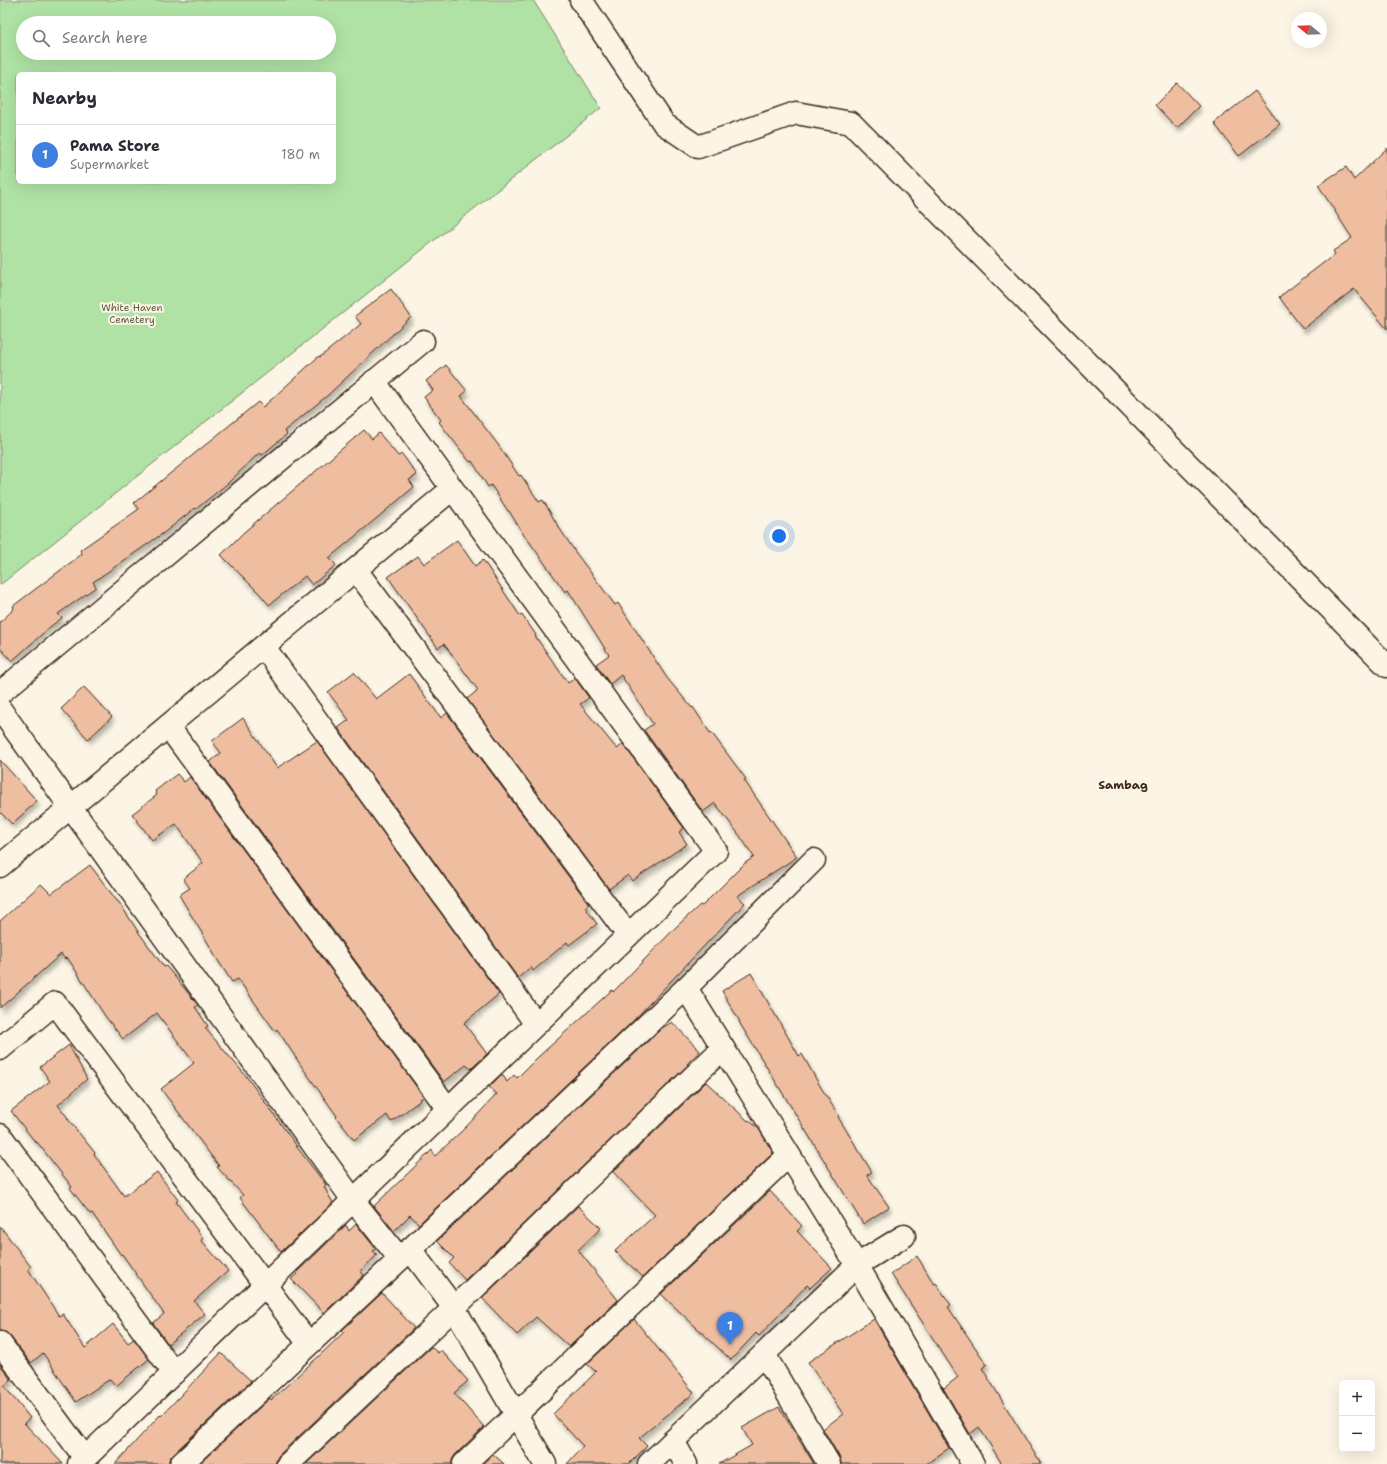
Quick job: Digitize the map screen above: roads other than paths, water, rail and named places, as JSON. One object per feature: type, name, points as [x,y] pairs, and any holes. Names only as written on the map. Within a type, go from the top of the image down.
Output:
[{"type":"street","points":[[581,0],[664,124],[698,147],[796,113],[851,123],[1387,666]]},
{"type":"street","points":[[0,693],[423,341]]},
{"type":"street","points":[[0,1342],[82,1461],[716,850],[374,382]]},
{"type":"street","points":[[0,866],[452,489]]},
{"type":"street","points":[[356,570],[628,935]]},
{"type":"street","points":[[264,647],[536,1024]]},
{"type":"street","points":[[0,709],[353,1200],[454,1308],[545,1464]]},
{"type":"street","points":[[168,726],[448,1109]]},
{"type":"street","points":[[181,1464],[686,988],[814,860]]},
{"type":"street","points":[[686,988],[857,1265],[973,1464]]},
{"type":"street","points":[[0,1049],[55,1003],[309,1344]]},
{"type":"street","points":[[288,1464],[454,1308],[723,1048]]},
{"type":"street","points":[[0,1135],[174,1373]]},
{"type":"street","points":[[464,1464],[789,1154]]},
{"type":"street","points":[[649,1464],[857,1265],[904,1236]]},
{"type":"street","points":[[764,1354],[829,1464]]},
{"type":"street","points":[[673,1441],[686,1464]]},
{"type":"place","name":"Pama Store","points":[[730,1345]]},
{"type":"district","name":"Sambag","points":[[1123,785]]},
{"type":"park label","name":"White Haven Cemetery","points":[[132,312]]}]
